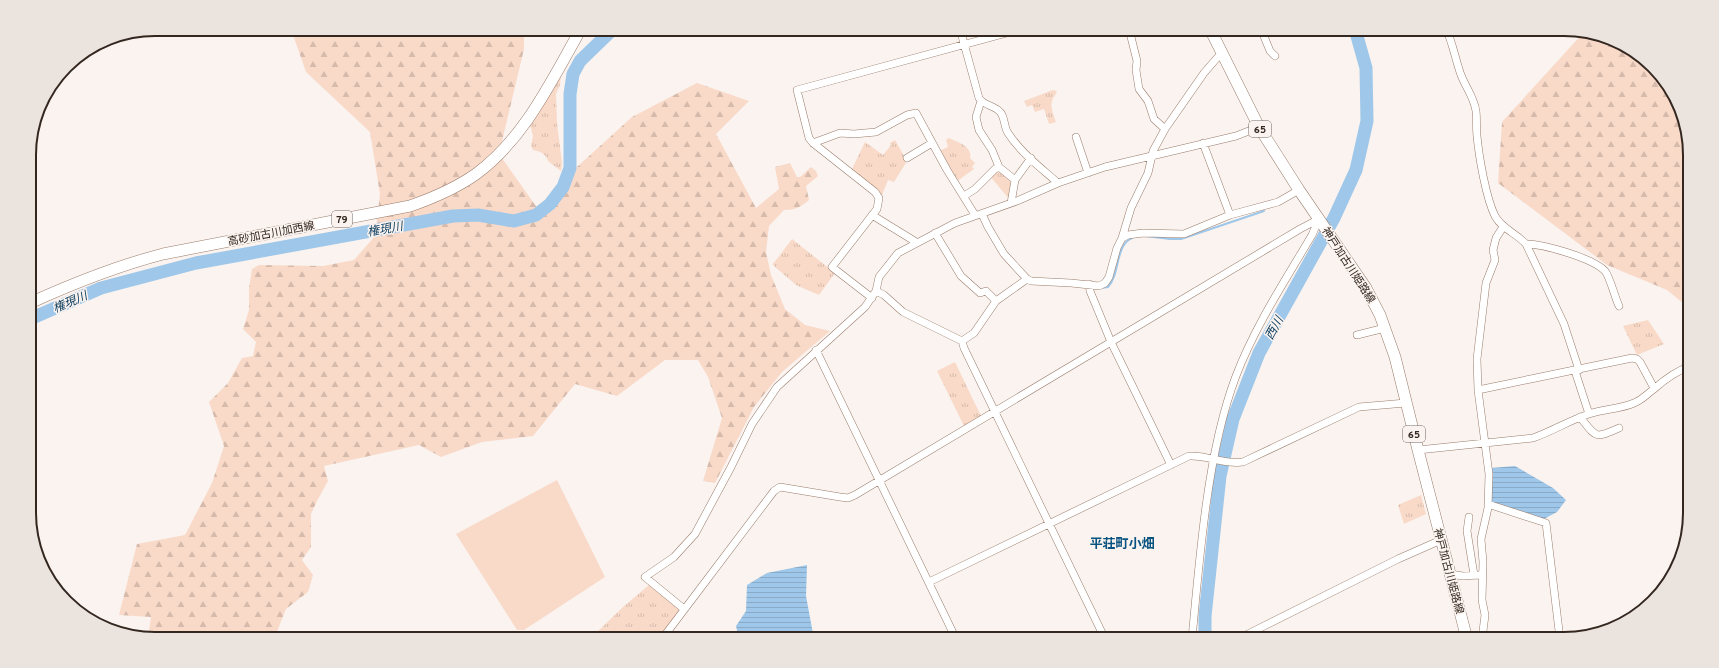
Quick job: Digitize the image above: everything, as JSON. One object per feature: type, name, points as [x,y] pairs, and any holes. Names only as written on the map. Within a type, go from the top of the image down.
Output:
[{"type":"main road","name":"高砂加古川加西線","points":[[36,300],[124,264],[163,254],[402,208],[438,196],[476,174],[509,144],[532,114],[577,36]]},
{"type":"main road","name":"神戸加古川姫路線","points":[[1213,36],[1259,127],[1299,190],[1366,288],[1385,328],[1395,357],[1465,632]]},
{"type":"street","points":[[962,36],[979,98],[981,101],[996,108],[1001,114],[1007,132],[1031,158],[1058,183]]},
{"type":"street","points":[[994,36],[797,90],[809,138],[813,143],[875,192],[879,198],[879,205],[832,267],[874,294],[884,296],[903,312],[962,341],[964,348],[996,411],[1102,632]]},
{"type":"street","points":[[1131,36],[1137,61],[1136,70],[1139,89],[1148,101],[1154,119],[1165,130]]},
{"type":"street","points":[[1264,36],[1270,51],[1275,56]]},
{"type":"street","points":[[1448,36],[1461,76],[1473,97],[1476,112],[1476,134],[1490,202],[1495,216],[1503,227],[1520,238],[1526,244],[1564,324],[1589,414]]},
{"type":"street","points":[[813,143],[840,133],[854,134],[876,132],[914,112],[918,115],[947,170],[964,196],[988,227],[1004,254],[1027,279],[1045,283],[1089,284],[1099,286],[1105,283],[1109,276],[1131,208],[1148,173],[1151,156],[1165,130],[1211,64],[1222,54]]},
{"type":"street","points":[[981,101],[976,117],[979,130],[992,150],[999,167],[1015,180]]},
{"type":"street","points":[[684,609],[645,577],[674,557],[695,534],[752,424],[777,387],[865,307],[874,294],[879,277],[898,253],[935,233],[1058,183],[1105,167],[1236,136],[1259,127]]},
{"type":"street","points":[[1076,137],[1088,173]]},
{"type":"street","points":[[907,158],[932,143]]},
{"type":"street","points":[[1203,143],[1230,215]]},
{"type":"street","points":[[1011,203],[1015,180],[1031,158]]},
{"type":"street","points":[[964,196],[975,189],[995,169],[999,167]]},
{"type":"street","points":[[1122,238],[1128,235],[1143,233],[1184,234],[1230,215],[1278,202],[1299,190]]},
{"type":"street","points":[[872,215],[916,242]]},
{"type":"street","points":[[667,632],[774,491],[780,487],[848,498],[1300,229],[1320,221]]},
{"type":"street","points":[[1193,632],[1196,584],[1213,458],[1236,376],[1257,330],[1320,221]]},
{"type":"street","points":[[1483,632],[1485,616],[1482,600],[1483,562],[1481,539],[1488,504],[1489,474],[1478,390],[1478,348],[1483,318],[1486,283],[1495,260],[1494,250],[1496,238],[1503,227]]},
{"type":"street","points":[[935,233],[961,276],[980,293],[986,291],[996,301]]},
{"type":"street","points":[[1526,244],[1566,251],[1598,266],[1606,272],[1618,306]]},
{"type":"street","points":[[962,341],[974,333],[996,301],[1027,279]]},
{"type":"street","points":[[1089,284],[1090,291],[1111,342],[1170,465]]},
{"type":"street","points":[[1357,335],[1385,328]]},
{"type":"street","points":[[816,350],[953,632]]},
{"type":"street","points":[[1478,390],[1577,371],[1632,358],[1637,359],[1654,388]]},
{"type":"street","points":[[1418,450],[1534,438],[1580,417],[1633,404],[1683,369]]},
{"type":"street","points":[[928,582],[1189,456],[1213,458],[1233,463],[1248,460],[1359,407],[1406,404]]},
{"type":"street","points":[[1580,417],[1598,436],[1619,428]]},
{"type":"street","points":[[1488,504],[1546,523],[1559,632]]},
{"type":"street","points":[[1469,517],[1467,531],[1474,575]]},
{"type":"street","points":[[1252,632],[1441,540]]},
{"type":"street","points":[[1450,574],[1463,576],[1483,574]]},
{"type":"green space","points":[[293,36],[524,36],[524,49],[499,154],[538,209],[567,176],[632,117],[697,83],[749,101],[716,134],[756,208],[779,189],[775,167],[790,163],[797,177],[800,177],[811,167],[816,171],[818,176],[806,186],[809,200],[798,208],[784,210],[769,226],[766,252],[771,275],[785,309],[805,325],[830,331],[782,372],[754,407],[715,483],[703,481],[722,418],[708,377],[698,360],[665,360],[617,396],[575,384],[533,436],[482,442],[441,457],[419,445],[324,466],[328,481],[311,514],[311,547],[302,560],[313,575],[308,592],[286,609],[277,632],[143,631],[149,631],[151,617],[119,615],[137,544],[185,535],[212,483],[224,446],[209,402],[228,383],[242,358],[253,356],[256,342],[243,329],[249,310],[249,288],[252,269],[259,265],[323,266],[354,260],[375,236],[380,194],[370,132],[306,72]]},
{"type":"green space","points":[[1579,37],[1602,42],[1617,48],[1630,56],[1653,77],[1671,102],[1679,124],[1682,140],[1683,303],[1667,290],[1607,265],[1498,183],[1502,122]]},
{"type":"green space","points":[[561,74],[560,85],[556,94],[557,123],[562,163],[561,171],[548,161],[546,156],[542,153],[533,150],[531,146],[533,136],[530,124]]},
{"type":"green space","points":[[1053,90],[1057,91],[1052,100],[1052,112],[1056,122],[1049,124],[1044,109],[1035,112],[1032,105],[1027,107],[1024,101]]},
{"type":"green space","points":[[949,138],[967,148],[970,158],[975,163],[972,167],[974,169],[956,182],[939,151],[948,147],[946,140]]},
{"type":"green space","points":[[895,140],[907,161],[894,182],[888,180],[882,195],[851,171],[865,142],[883,155],[891,145],[890,143]]},
{"type":"green space","points":[[998,169],[1013,181],[1009,199],[990,176]]},
{"type":"green space","points":[[792,239],[835,273],[819,295],[796,285],[773,264]]},
{"type":"green space","points":[[1648,320],[1664,344],[1637,355],[1623,326]]},
{"type":"green space","points":[[955,362],[981,416],[964,426],[937,371]]},
{"type":"green space","points":[[557,480],[605,577],[524,630],[517,630],[456,534]]},
{"type":"green space","points":[[1421,495],[1426,514],[1404,524],[1398,505]]},
{"type":"green space","points":[[649,585],[681,610],[664,632],[597,632]]},
{"type":"water","points":[[1515,466],[1553,488],[1566,500],[1557,512],[1544,519],[1490,501],[1491,468]]},
{"type":"water","points":[[807,565],[806,596],[813,632],[737,632],[736,626],[746,611],[747,585],[767,573]]},
{"type":"waterway","name":"権現川","points":[[36,316],[101,288],[196,263],[453,216],[478,215],[514,221],[536,215],[550,204],[563,187],[570,168],[570,94],[573,74],[580,61],[606,36]]},
{"type":"waterway","name":"西川","points":[[1205,632],[1205,616],[1220,476],[1233,419],[1259,353],[1334,218],[1356,170],[1367,121],[1366,68],[1357,36]]},
{"type":"waterway","points":[[1146,236],[1181,239],[1264,211]]},
{"type":"waterway","points":[[1101,288],[1108,287],[1112,282],[1120,253],[1123,247],[1132,238]]},
{"type":"district","name":"平荘町小畑","points":[[1122,543]]}]
